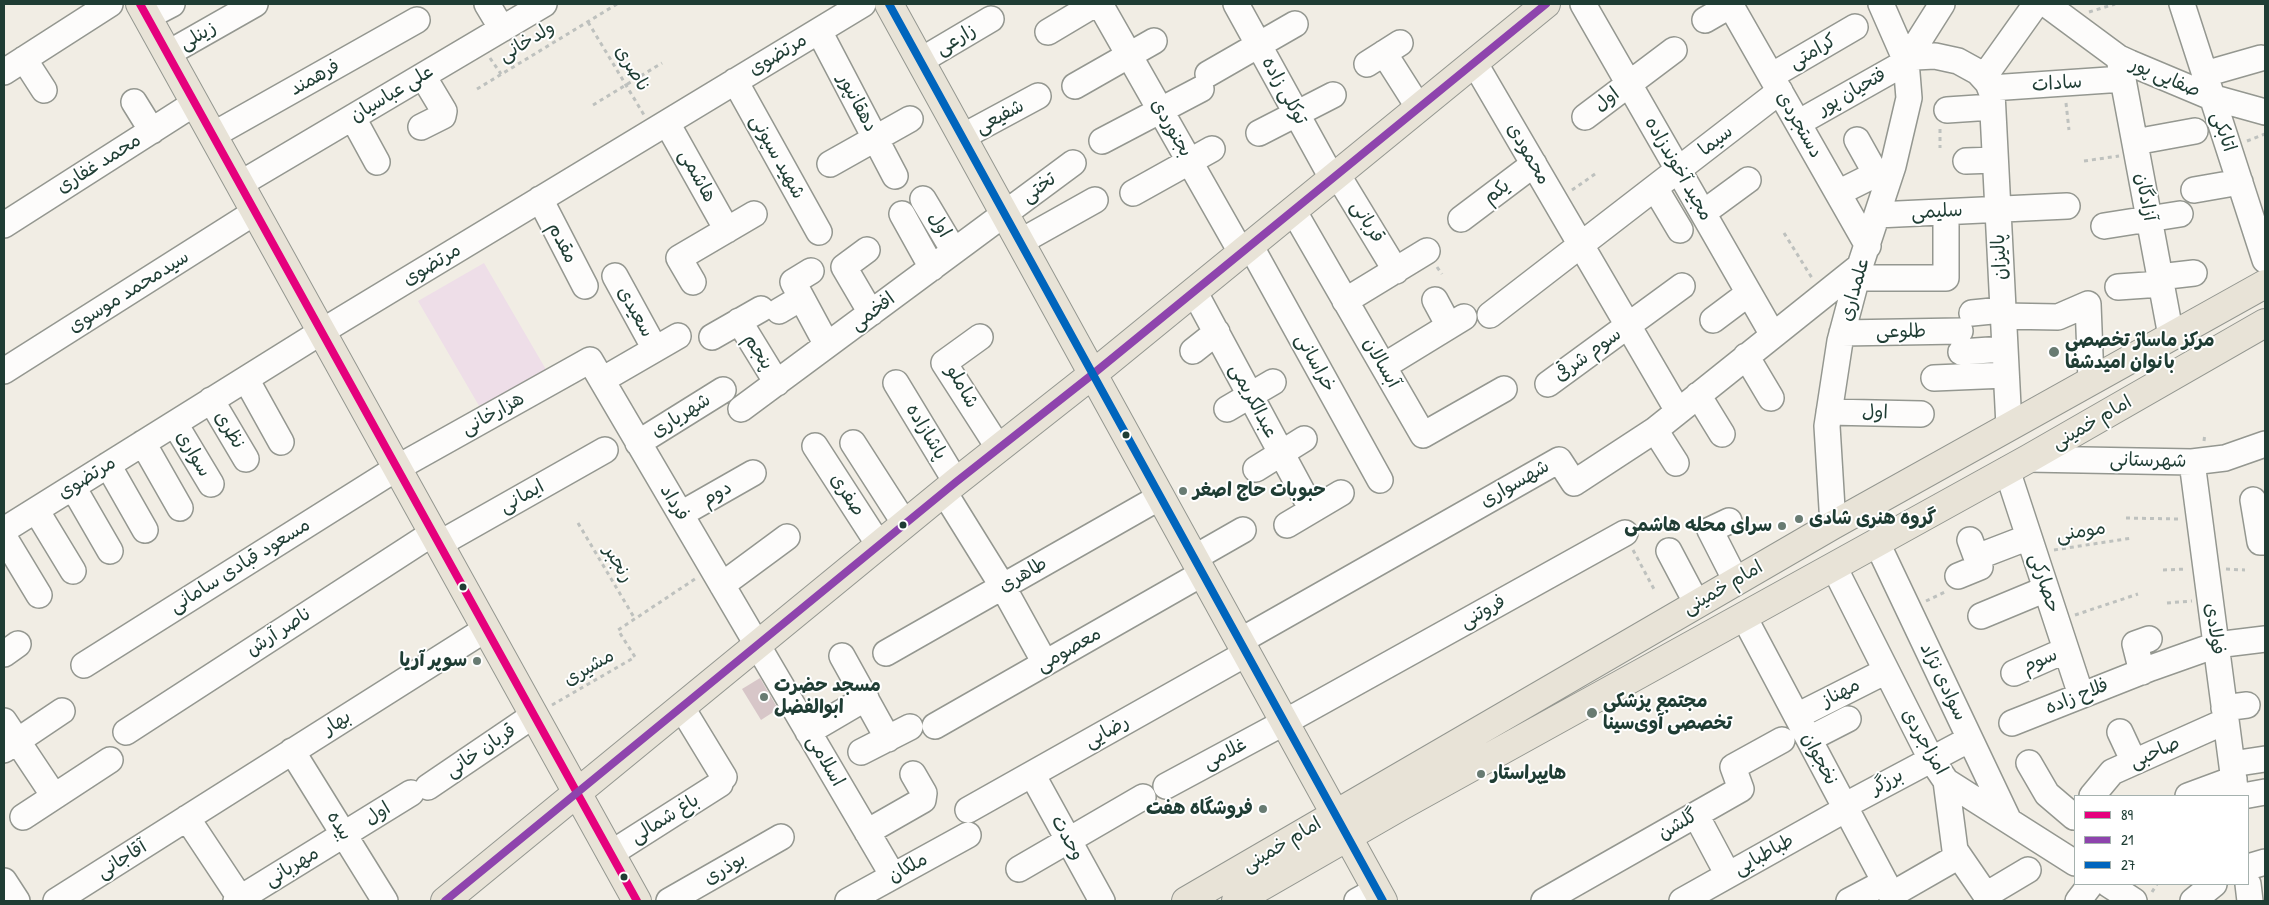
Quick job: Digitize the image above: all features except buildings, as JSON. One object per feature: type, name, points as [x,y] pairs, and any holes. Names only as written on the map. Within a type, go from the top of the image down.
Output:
[{"type":"main road","points":[[889,4],[1335,813],[1348,837],[1373,897]]},
{"type":"main road","points":[[445,901],[950,487],[1093,374],[1546,4]]},
{"type":"main road","points":[[144,11],[637,901]]},
{"type":"main road","name":"امام خمینی","points":[[1186,901],[1833,524],[2265,284]]},
{"type":"main road","name":"امام خمینی","points":[[1236,901],[1413,800],[2018,465],[2265,323]]},
{"type":"main road","points":[[1401,775],[1396,789],[1400,797],[1413,800]]},
{"type":"street","points":[[4,72],[110,4]]},
{"type":"street","points":[[144,11],[172,4]]},
{"type":"street","name":"زینلی","points":[[167,54],[255,4]]},
{"type":"street","points":[[487,4],[502,29]]},
{"type":"street","name":"علی عباسیان","points":[[240,184],[544,4]]},
{"type":"street","name":"مرتضوی","points":[[4,530],[321,332],[863,4]]},
{"type":"street","name":"توکلی زاده","points":[[1236,4],[1296,114],[1335,176]]},
{"type":"street","name":"مجید آخوندزاده","points":[[1583,4],[1773,335]]},
{"type":"street","name":"علمداری","points":[[1833,524],[1827,426],[1842,333],[1907,112],[1910,84],[1906,61],[1881,4]]},
{"type":"street","points":[[1906,61],[1942,4]]},
{"type":"street","points":[[1906,61],[1926,56],[1958,61],[1989,91],[2036,4]]},
{"type":"street","name":"صفایی پور","points":[[2046,4],[2121,68],[2208,86],[2265,112]]},
{"type":"street","name":"اتابکی","points":[[2182,4],[2240,182],[2257,203],[2265,260]]},
{"type":"street","points":[[1048,32],[1101,5]]},
{"type":"street","name":"بجنوردی","points":[[1101,5],[1190,162],[1246,249]]},
{"type":"street","points":[[1705,20],[1735,6]]},
{"type":"street","name":"دستجردی","points":[[1735,6],[1798,124],[1838,193],[1862,263]]},
{"type":"street","name":"فرهمند","points":[[213,135],[417,20]]},
{"type":"street","name":"زارعی","points":[[920,61],[991,20]]},
{"type":"street","points":[[1102,141],[1160,109],[1258,43],[1295,24]]},
{"type":"street","name":"کرامتی","points":[[1776,84],[1855,27]]},
{"type":"street","name":"دهقانپور","points":[[818,30],[895,176]]},
{"type":"street","points":[[1075,86],[1154,40]]},
{"type":"street","points":[[1628,83],[1674,50]]},
{"type":"street","points":[[1384,54],[1419,108]]},
{"type":"street","points":[[24,58],[44,90]]},
{"type":"street","points":[[2208,86],[2261,58]]},
{"type":"street","name":"فتحیان پور","points":[[1798,124],[1906,61]]},
{"type":"street","name":"محمودی","points":[[1474,62],[1678,411]]},
{"type":"street","name":"سادات","points":[[1907,112],[1939,110],[1989,91],[2064,84],[2121,68]]},
{"type":"street","name":"آزادگان","points":[[2121,68],[2171,336]]},
{"type":"street","points":[[422,127],[443,116],[444,111],[423,76]]},
{"type":"street","name":"شهید سپونی","points":[[735,81],[819,232]]},
{"type":"street","name":"اول","points":[[1585,117],[1628,83]]},
{"type":"street","name":"سیما","points":[[1581,245],[1678,170],[1776,84]]},
{"type":"street","name":"پالیزان","points":[[1989,91],[2008,426]]},
{"type":"street","points":[[1258,133],[1333,95]]},
{"type":"street","name":"شفیعی","points":[[962,137],[1038,96]]},
{"type":"street","points":[[134,102],[152,131]]},
{"type":"street","name":"محمد غفاری","points":[[6,217],[195,104]]},
{"type":"street","points":[[352,118],[377,162]]},
{"type":"street","points":[[830,164],[910,119]]},
{"type":"street","name":"هاشمی","points":[[660,127],[727,230]]},
{"type":"street","points":[[2136,147],[2195,131]]},
{"type":"street","points":[[1838,193],[1876,174],[1857,140]]},
{"type":"street","points":[[1133,193],[1212,149]]},
{"type":"street","points":[[1966,161],[1994,160]]},
{"type":"street","name":"تختی","points":[[1004,214],[1073,163]]},
{"type":"street","name":"یکم","points":[[1460,219],[1534,164]]},
{"type":"street","name":"قربانی","points":[[1335,176],[1396,271]]},
{"type":"street","points":[[1703,213],[1748,180]]},
{"type":"street","points":[[2194,190],[2240,182]]},
{"type":"street","points":[[1655,188],[1680,230]]},
{"type":"street","name":"مقدم","points":[[540,199],[585,286]]},
{"type":"street","name":"اول","points":[[923,199],[954,251]]},
{"type":"street","points":[[1020,242],[1095,200]]},
{"type":"street","name":"سلیمی","points":[[1877,215],[2067,206]]},
{"type":"street","name":"آبسالان","points":[[1293,210],[1423,435],[1504,389]]},
{"type":"street","name":"سیدمحمد موسوی","points":[[4,371],[255,212]]},
{"type":"street","points":[[692,282],[678,258],[754,214]]},
{"type":"street","points":[[902,214],[932,268]]},
{"type":"street","name":"افخمی","points":[[741,410],[1004,214]]},
{"type":"street","points":[[2104,226],[2180,214]]},
{"type":"street","points":[[1862,263],[1946,278],[1946,224]]},
{"type":"street","points":[[1490,315],[1581,245]]},
{"type":"street","name":"خراسانی","points":[[1246,249],[1380,480]]},
{"type":"street","points":[[867,250],[844,267],[871,313]]},
{"type":"street","points":[[1345,301],[1427,251]]},
{"type":"street","name":"شهسواری","points":[[1243,647],[1559,460],[1574,483],[1655,430],[1862,263]]},
{"type":"street","points":[[811,271],[793,282],[827,345]]},
{"type":"street","points":[[2118,287],[2194,273]]},
{"type":"street","name":"سعیدی","points":[[615,276],[655,349]]},
{"type":"street","name":"سوم شرقی","points":[[1548,384],[1682,286]]},
{"type":"street","name":"عبدالکریمی","points":[[1194,291],[1312,510]]},
{"type":"street","points":[[1713,320],[1749,293]]},
{"type":"street","name":"پنجم","points":[[712,337],[739,321],[801,298]]},
{"type":"street","points":[[1384,366],[1457,322],[1435,300]]},
{"type":"street","points":[[1965,332],[2003,313],[2058,317],[2088,304],[2091,380]]},
{"type":"street","name":"پنجم","points":[[739,321],[777,383]]},
{"type":"street","points":[[1193,351],[1217,332]]},
{"type":"street","points":[[1965,332],[2004,349]]},
{"type":"street","name":"طلوعی","points":[[1842,333],[1965,332]]},
{"type":"street","name":"سعیدی","points":[[596,370],[655,349],[678,336]]},
{"type":"street","name":"شاملو","points":[[980,337],[944,362],[998,448]]},
{"type":"street","points":[[1746,356],[1771,398]]},
{"type":"street","name":"هزارخانی","points":[[397,468],[596,370]]},
{"type":"street","name":"فرداد","points":[[596,370],[758,646]]},
{"type":"street","points":[[1934,378],[2006,375]]},
{"type":"street","points":[[246,379],[281,442]]},
{"type":"street","points":[[1227,409],[1273,382]]},
{"type":"street","name":"پاشازاده","points":[[896,383],[1003,586],[1046,663]]},
{"type":"street","name":"شهریاری","points":[[638,443],[724,390]]},
{"type":"street","points":[[1698,395],[1722,434]]},
{"type":"street","name":"نظری","points":[[211,400],[246,459]]},
{"type":"street","name":"اول","points":[[1829,412],[1921,414]]},
{"type":"street","name":"سواری","points":[[175,424],[211,484]]},
{"type":"street","points":[[1655,430],[1676,463]]},
{"type":"street","points":[[1256,469],[1281,452],[1304,440]]},
{"type":"street","points":[[143,443],[180,508]]},
{"type":"street","points":[[853,443],[905,524]]},
{"type":"street","name":"شهرستانی","points":[[2018,465],[2192,462],[2225,458],[2265,444]]},
{"type":"street","name":"صفری","points":[[814,446],[879,545]]},
{"type":"street","name":"ایمانی","points":[[436,538],[605,450]]},
{"type":"street","name":"فولادی","points":[[2192,462],[2216,646],[2232,711],[2236,784]]},
{"type":"street","points":[[108,465],[145,530]]},
{"type":"street","name":"حصارکی","points":[[2018,465],[2032,545],[2081,695]]},
{"type":"street","name":"مسعود قبادی سامانی","points":[[84,665],[397,468]]},
{"type":"street","name":"دوم","points":[[681,514],[754,473]]},
{"type":"street","points":[[73,487],[110,551]]},
{"type":"street","points":[[1286,525],[1342,493]]},
{"type":"street","name":"طاهری","points":[[886,653],[1160,496]]},
{"type":"street","points":[[2253,500],[2260,542],[2265,542]]},
{"type":"street","points":[[36,510],[73,571]]},
{"type":"street","points":[[1712,529],[1736,581]]},
{"type":"street","name":"معصومی","points":[[935,726],[1046,663],[1198,566],[1243,530]]},
{"type":"street","name":"فروتنی","points":[[1285,722],[1624,533]]},
{"type":"street","points":[[4,537],[39,595]]},
{"type":"street","points":[[717,576],[787,537]]},
{"type":"street","name":"ناصر آرش","points":[[126,732],[436,538]]},
{"type":"street","name":"سوادی نژاد","points":[[1877,543],[2009,821]]},
{"type":"street","points":[[1958,576],[1980,567],[1973,548],[2032,545]]},
{"type":"street","points":[[1669,551],[1697,604]]},
{"type":"street","name":"امزاجردی","points":[[1834,566],[1931,759],[1946,781],[2074,863]]},
{"type":"street","points":[[1981,616],[2046,589]]},
{"type":"street","name":"نخجوان","points":[[1744,617],[1890,893]]},
{"type":"street","name":"بهار","points":[[188,818],[486,629]]},
{"type":"street","points":[[2149,639],[2135,644],[2151,676]]},
{"type":"street","name":"فلاح زاده","points":[[2012,723],[2081,695],[2151,676],[2216,646],[2265,639]]},
{"type":"street","name":"اسلامی","points":[[758,646],[893,876]]},
{"type":"street","name":"رضایی","points":[[968,822],[1032,774],[1243,647]]},
{"type":"street","name":"سوم","points":[[2014,672],[2066,650]]},
{"type":"street","points":[[842,656],[888,738]]},
{"type":"street","name":"مهناز","points":[[1797,716],[1886,671]]},
{"type":"street","points":[[808,732],[866,698]]},
{"type":"street","name":"باغ شمالی","points":[[610,854],[722,781],[682,708]]},
{"type":"street","name":"صاحبی","points":[[2093,795],[2112,772],[2232,711]]},
{"type":"street","points":[[54,796],[8,737],[62,712]]},
{"type":"street","name":"قربان خانی","points":[[419,790],[534,715]]},
{"type":"street","points":[[1809,740],[1848,719]]},
{"type":"street","name":"غلامی","points":[[1166,786],[1285,722]]},
{"type":"street","points":[[861,752],[910,727]]},
{"type":"street","points":[[2120,732],[2134,762]]},
{"type":"street","points":[[1931,759],[1970,739]]},
{"type":"street","name":"گلشن","points":[[1544,901],[1741,790],[1733,768],[1782,740]]},
{"type":"street","name":"بیده","points":[[292,752],[385,901]]},
{"type":"street","points":[[2192,795],[2236,784],[2265,758]]},
{"type":"street","name":"برزگر","points":[[1845,807],[1931,759]]},
{"type":"street","points":[[23,817],[110,760]]},
{"type":"street","points":[[2029,763],[2047,794],[2074,816]]},
{"type":"street","points":[[867,832],[924,797],[913,774]]},
{"type":"street","name":"وحدت","points":[[1032,774],[1102,901]]},
{"type":"street","points":[[1946,781],[1950,830],[1955,850],[1988,898],[2028,870]]},
{"type":"street","points":[[2236,784],[2265,792]]},
{"type":"street","name":"اول","points":[[344,835],[419,790]]},
{"type":"street","points":[[1019,869],[1143,797]]},
{"type":"street","name":"طباطبایی","points":[[1682,901],[1845,807]]},
{"type":"street","points":[[1696,815],[1728,875]]},
{"type":"street","points":[[188,818],[239,900]]},
{"type":"street","name":"آقاجانی","points":[[56,901],[188,818]]},
{"type":"street","points":[[2049,848],[2074,818]]},
{"type":"street","name":"ملکان","points":[[848,901],[893,876],[968,822]]},
{"type":"street","name":"مهربانی","points":[[239,900],[344,835]]},
{"type":"street","name":"بوذری","points":[[669,901],[781,837]]},
{"type":"street","points":[[1849,901],[1890,893],[1959,856]]},
{"type":"street","points":[[2249,867],[2265,862]]},
{"type":"street","points":[[4,881],[17,901]]},
{"type":"street","points":[[2078,901],[2090,885]]},
{"type":"street","points":[[2110,885],[2134,901]]},
{"type":"street","points":[[2193,901],[2213,885]]},
{"type":"street","points":[[2248,885],[2250,901]]},
{"type":"path","name":"ولدخانی","points":[[477,89],[617,4]]},
{"type":"path","name":"ناصری","points":[[588,22],[626,85],[660,127]]},
{"type":"path","points":[[593,105],[662,63]]},
{"type":"path","points":[[2064,84],[2069,130]]},
{"type":"path","points":[[2084,162],[2136,147]]},
{"type":"path","points":[[1556,202],[1598,172]]},
{"type":"path","points":[[1784,233],[1822,296]]},
{"type":"path","points":[[2126,518],[2199,520]]},
{"type":"path","name":"رنجبر","points":[[578,523],[635,618]]},
{"type":"path","points":[[1624,533],[1655,591]]},
{"type":"path","name":"مومنی","points":[[2032,545],[2132,538]]},
{"type":"path","name":"مشیری","points":[[534,715],[635,657],[618,630],[635,618],[717,576]]},
{"type":"path","points":[[2057,621],[2138,594]]},
{"type":"shaded area","points":[[484,263],[548,373],[482,411],[418,301]]},
{"type":"transit line","name":"89","points":[[140,4],[637,901]]},
{"type":"transit line","name":"27","points":[[889,4],[1383,901]]},
{"type":"transit line","name":"21","points":[[445,901],[956,482],[1093,374],[1546,4]]},
{"type":"place","name":"مرکز ماساژ تخصصی بانوان امیدشفا","points":[[2054,352]]},
{"type":"place","name":"حبوبات حاج اصغر","points":[[1183,491]]},
{"type":"place","name":"گروه هنری شادی","points":[[1799,519]]},
{"type":"place","name":"سرای محله هاشمی","points":[[1782,526]]},
{"type":"place","name":"سوپر آریا","points":[[477,661]]},
{"type":"place","name":"مسجد حضرت ابوالفضل","points":[[764,697]]},
{"type":"place","name":"مجتمع پزشکی تخصصی آوی‌سینا","points":[[1592,713]]},
{"type":"place","name":"هایپراستار","points":[[1481,774]]},
{"type":"place","name":"فروشگاه هفت","points":[[1263,809]]}]
